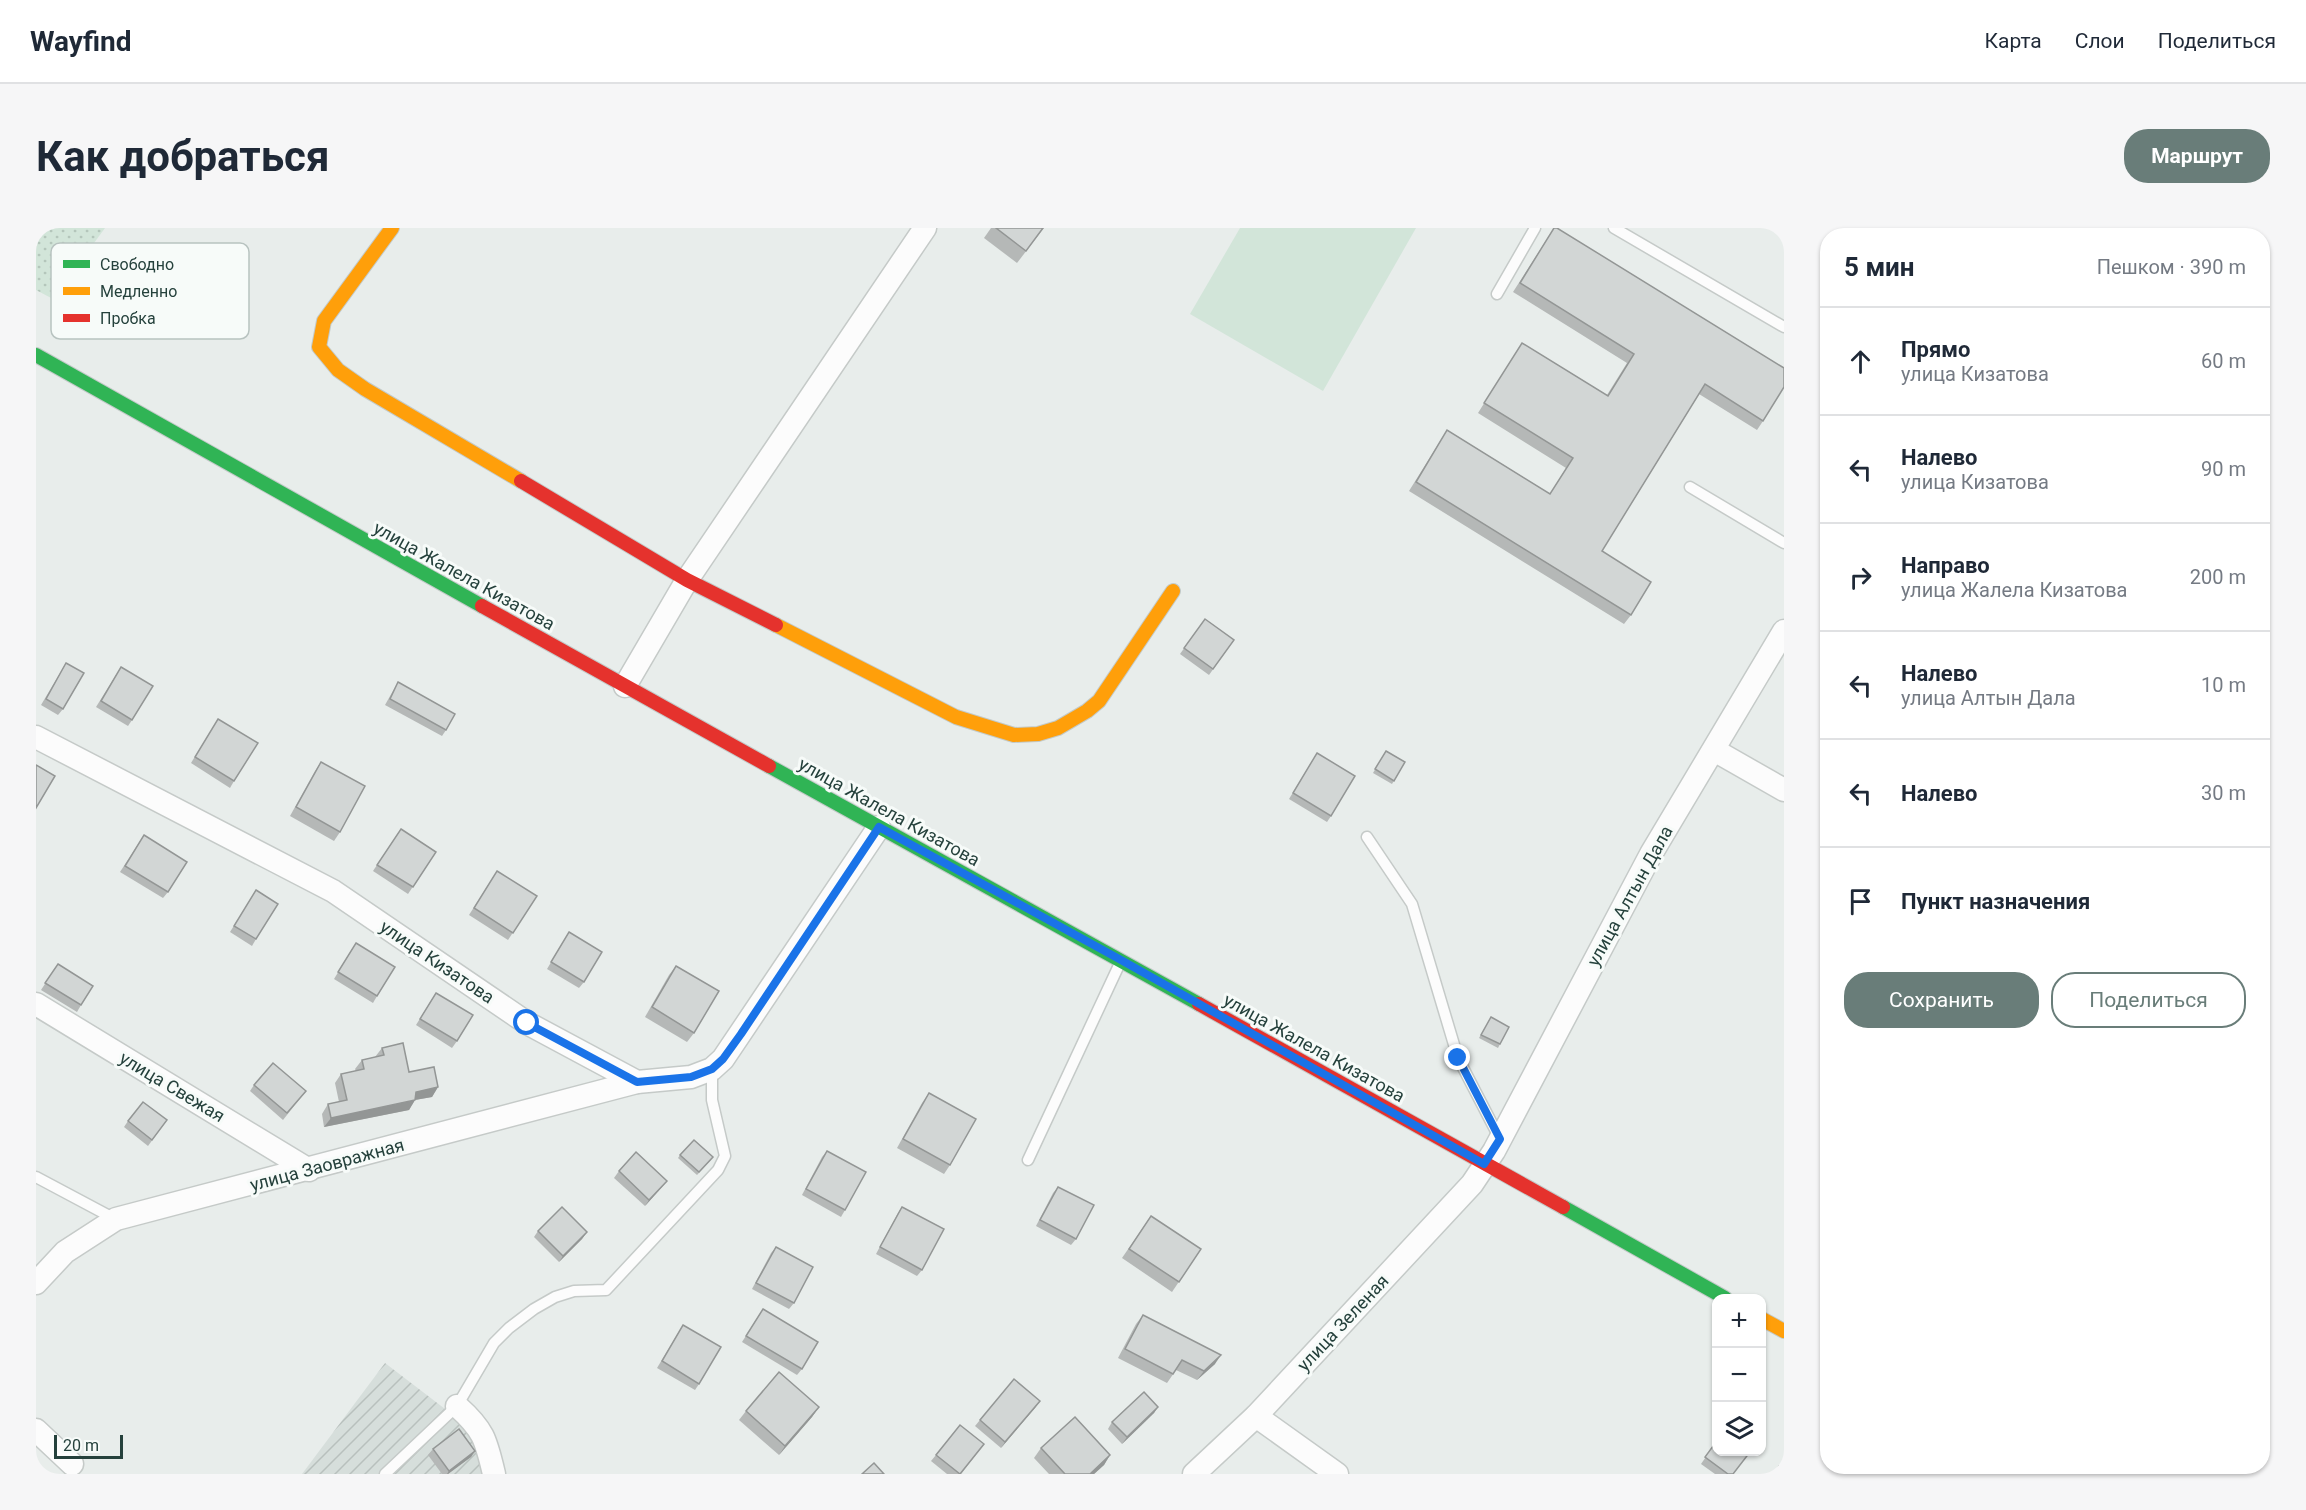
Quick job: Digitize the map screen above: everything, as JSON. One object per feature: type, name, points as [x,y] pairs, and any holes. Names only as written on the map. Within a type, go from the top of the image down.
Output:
[{"type":"main road","points":[[392,228],[324,321],[320,347],[338,370],[365,389],[687,580],[956,717],[1014,735],[1038,734],[1058,728],[1099,701],[1173,591]]},
{"type":"main road","name":"улица Жалела Кизатова","points":[[36,355],[1716,1294]]},
{"type":"main road","points":[[1766,1321],[1784,1331]]},
{"type":"street","points":[[625,686],[687,580],[925,228]]},
{"type":"street","name":"улица Алтын Дала","points":[[1484,1164],[1500,1139],[1651,854],[1784,631]]},
{"type":"street","name":"улица Кизатова","points":[[36,737],[333,891],[527,1023],[637,1082]]},
{"type":"street","points":[[1714,750],[1784,790]]},
{"type":"street","points":[[637,1082],[691,1077],[712,1069],[723,1059],[879,827]]},
{"type":"street","name":"улица Свежая","points":[[36,1004],[309,1170]]},
{"type":"street","name":"улица Заовражная","points":[[36,1283],[65,1252],[116,1220],[637,1082]]},
{"type":"street","name":"улица Зеленая","points":[[1194,1474],[1256,1416],[1459,1199],[1484,1164]]},
{"type":"street","points":[[457,1406],[471,1418],[486,1439],[494,1474]]},
{"type":"street","points":[[1256,1416],[1337,1474]]},
{"type":"street","points":[[36,1430],[72,1464]]},
{"type":"lane","points":[[1497,294],[1535,228]]},
{"type":"lane","points":[[1614,228],[1784,327]]},
{"type":"lane","points":[[1690,487],[1784,543]]},
{"type":"lane","points":[[1367,837],[1412,904],[1458,1058],[1500,1139]]},
{"type":"lane","points":[[1028,1160],[1121,960]]},
{"type":"lane","points":[[385,1474],[457,1406],[494,1343],[509,1328],[555,1297],[574,1291],[606,1290],[718,1170],[725,1156],[712,1100],[712,1069]]},
{"type":"lane","points":[[36,1177],[116,1220]]},
{"type":"shaded area","points":[[385,1363],[466,1425],[479,1446],[482,1474],[302,1474]]},
{"type":"green space","points":[[36,228],[105,228],[94,243],[51,243],[51,298],[36,290]]},
{"type":"green space","points":[[1240,228],[1416,228],[1323,391],[1190,314]]},
{"type":"building","points":[[996,228],[1043,228],[1026,251]]},
{"type":"building","points":[[1554,228],[1784,368],[1784,387],[1763,421],[1705,384],[1602,551],[1651,582],[1631,615],[1416,482],[1447,430],[1550,494],[1573,458],[1484,403],[1522,343],[1608,396],[1634,354],[1520,283]]},
{"type":"building","points":[[1205,619],[1234,640],[1213,669],[1184,648]]},
{"type":"building","points":[[66,663],[84,673],[63,709],[46,699]]},
{"type":"building","points":[[121,667],[153,686],[132,720],[101,701]]},
{"type":"building","points":[[398,682],[455,714],[446,730],[390,699]]},
{"type":"building","points":[[218,719],[258,743],[234,781],[195,757]]},
{"type":"building","points":[[1386,751],[1405,762],[1394,781],[1375,769]]},
{"type":"building","points":[[1317,753],[1355,776],[1331,816],[1293,793]]},
{"type":"building","points":[[321,762],[365,786],[340,832],[296,807]]},
{"type":"building","points":[[36,765],[55,776],[36,808]]},
{"type":"building","points":[[401,829],[436,852],[413,887],[377,865]]},
{"type":"building","points":[[144,835],[187,862],[168,892],[125,866]]},
{"type":"building","points":[[497,871],[537,896],[513,933],[474,908]]},
{"type":"building","points":[[256,890],[278,904],[256,939],[234,926]]},
{"type":"building","points":[[569,932],[602,952],[584,982],[551,962]]},
{"type":"building","points":[[356,943],[395,967],[377,996],[338,972]]},
{"type":"building","points":[[58,964],[93,986],[81,1005],[45,983]]},
{"type":"building","points":[[676,966],[719,991],[694,1033],[652,1007]]},
{"type":"building","points":[[436,993],[473,1015],[457,1041],[420,1019]]},
{"type":"building","points":[[1491,1017],[1509,1027],[1500,1044],[1481,1035]]},
{"type":"building","points":[[403,1043],[409,1072],[434,1067],[438,1087],[416,1092],[415,1100],[331,1118],[328,1104],[347,1100],[341,1074],[364,1069],[362,1060],[384,1055],[382,1048]]},
{"type":"building","points":[[273,1063],[306,1091],[287,1113],[254,1085]]},
{"type":"building","points":[[929,1093],[976,1119],[950,1165],[903,1139]]},
{"type":"building","points":[[143,1102],[167,1120],[152,1140],[128,1121]]},
{"type":"building","points":[[694,1140],[713,1157],[699,1172],[680,1155]]},
{"type":"building","points":[[827,1151],[866,1172],[845,1210],[806,1189]]},
{"type":"building","points":[[636,1152],[667,1181],[649,1200],[619,1171]]},
{"type":"building","points":[[1058,1187],[1094,1205],[1076,1239],[1040,1220]]},
{"type":"building","points":[[562,1207],[587,1232],[563,1256],[538,1231]]},
{"type":"building","points":[[902,1207],[944,1229],[922,1270],[880,1247]]},
{"type":"building","points":[[1151,1216],[1201,1249],[1179,1282],[1129,1249]]},
{"type":"building","points":[[776,1247],[813,1267],[794,1303],[756,1283]]},
{"type":"building","points":[[763,1309],[818,1342],[802,1369],[746,1336]]},
{"type":"building","points":[[1143,1315],[1221,1355],[1204,1371],[1182,1360],[1173,1374],[1125,1349]]},
{"type":"building","points":[[683,1325],[721,1347],[699,1384],[662,1361]]},
{"type":"building","points":[[779,1372],[819,1407],[785,1446],[746,1411]]},
{"type":"building","points":[[1014,1379],[1040,1401],[1005,1442],[980,1420]]},
{"type":"building","points":[[1144,1392],[1158,1407],[1127,1437],[1112,1422]]},
{"type":"building","points":[[1075,1417],[1110,1455],[1090,1474],[1065,1474],[1041,1448]]},
{"type":"building","points":[[960,1425],[984,1444],[960,1474],[936,1455]]},
{"type":"building","points":[[459,1429],[475,1451],[449,1471],[433,1449]]},
{"type":"building","points":[[1712,1447],[1712,1456],[1747,1456],[1733,1474],[1728,1474],[1705,1457]]},
{"type":"building","points":[[874,1463],[884,1474],[862,1474]]},
{"type":"building","points":[[1779,1466],[1784,1470],[1784,1474],[1774,1474]]},
{"type":"traffic: fast","points":[[36,355],[482,606]]},
{"type":"traffic: fast","points":[[769,766],[1199,1004]]},
{"type":"traffic: fast","points":[[1563,1207],[1718,1294]]},
{"type":"traffic: slow","points":[[392,228],[324,321],[319,347],[338,370],[365,389],[521,481]]},
{"type":"traffic: slow","points":[[776,625],[956,717],[1014,735],[1038,734],[1058,728],[1099,701],[1173,591]]},
{"type":"traffic: slow","points":[[1766,1321],[1784,1331]]},
{"type":"traffic: jam","points":[[521,481],[687,580],[776,625]]},
{"type":"traffic: jam","points":[[482,606],[769,766]]},
{"type":"traffic: jam","points":[[1199,1004],[1563,1207]]},
{"type":"route","points":[[527,1023],[637,1082],[691,1077],[712,1069],[723,1059],[741,1034],[879,827],[1484,1164],[1500,1139],[1458,1058]]}]
